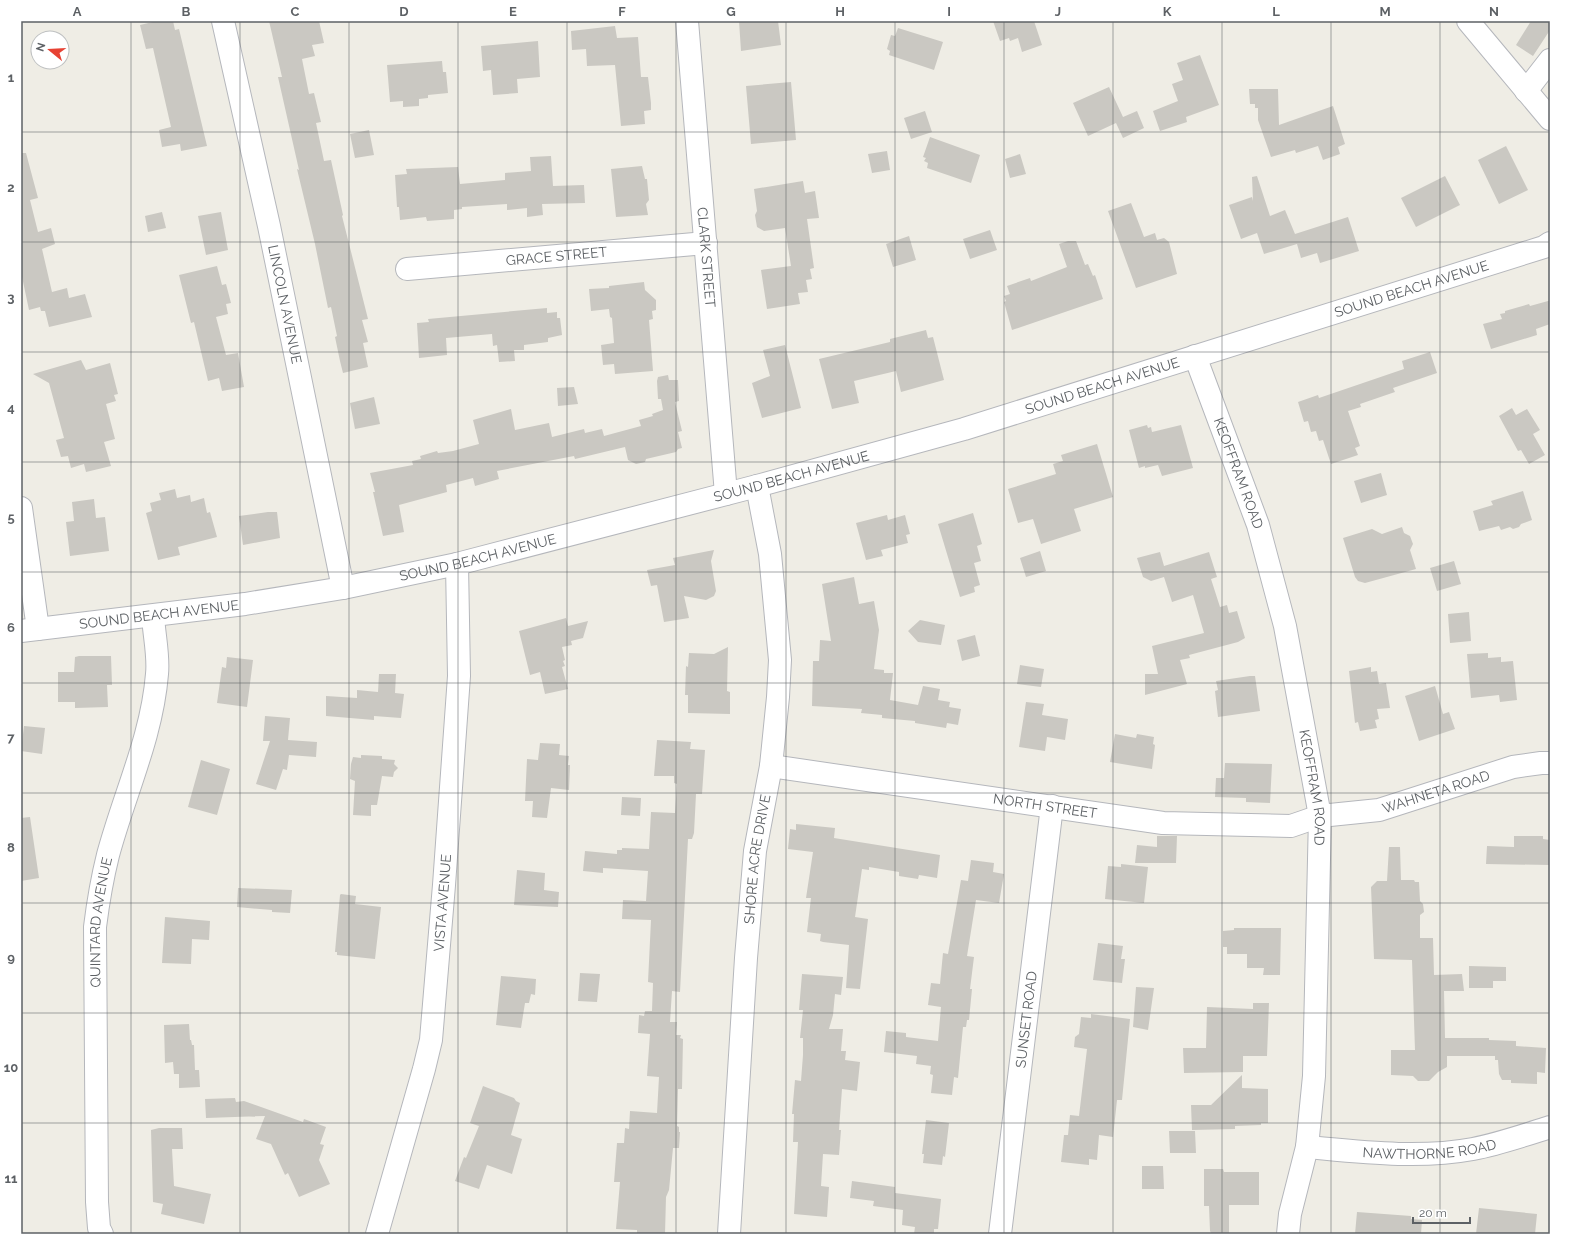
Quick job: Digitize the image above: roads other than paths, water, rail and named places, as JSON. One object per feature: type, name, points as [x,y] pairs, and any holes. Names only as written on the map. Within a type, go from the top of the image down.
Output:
[{"type":"street","name":"LINCOLN AVENUE","points":[[223,21],[269,226],[344,588]]},
{"type":"street","name":"CLARK STREET","points":[[687,21],[726,494]]},
{"type":"street","points":[[1468,21],[1550,119]]},
{"type":"street","points":[[1526,91],[1550,60]]},
{"type":"street","name":"GRACE STREET","points":[[407,269],[706,243]]},
{"type":"street","name":"SOUND BEACH AVENUE","points":[[29,630],[245,604],[344,588],[457,564],[758,486],[964,430],[1548,246]]},
{"type":"street","name":"KEOFFRAM ROAD","points":[[1195,356],[1258,525],[1285,626],[1320,816],[1314,1076],[1308,1147],[1290,1214],[1288,1234]]},
{"type":"street","name":"SHORE ACRE DRIVE","points":[[729,1234],[746,958],[755,851],[771,766],[780,660],[770,554],[758,486]]},
{"type":"street","points":[[21,508],[29,630]]},
{"type":"street","name":"VISTA AVENUE","points":[[377,1234],[431,1040],[458,684],[459,598],[457,564]]},
{"type":"street","name":"QUINTARD AVENUE","points":[[102,1234],[99,1228],[97,1202],[95,927],[108,854],[141,754],[154,700],[158,672],[153,616]]},
{"type":"street","name":"WAHNETA ROAD","points":[[1320,816],[1379,810],[1513,767],[1541,762],[1550,763]]},
{"type":"street","name":"NORTH STREET","points":[[771,766],[1052,806],[1093,814],[1164,823],[1291,826],[1320,816]]},
{"type":"street","name":"SUNSET ROAD","points":[[1000,1234],[1052,806]]},
{"type":"street","name":"NAWTHORNE ROAD","points":[[1308,1147],[1382,1154],[1430,1153],[1472,1149],[1512,1140],[1550,1127]]}]
